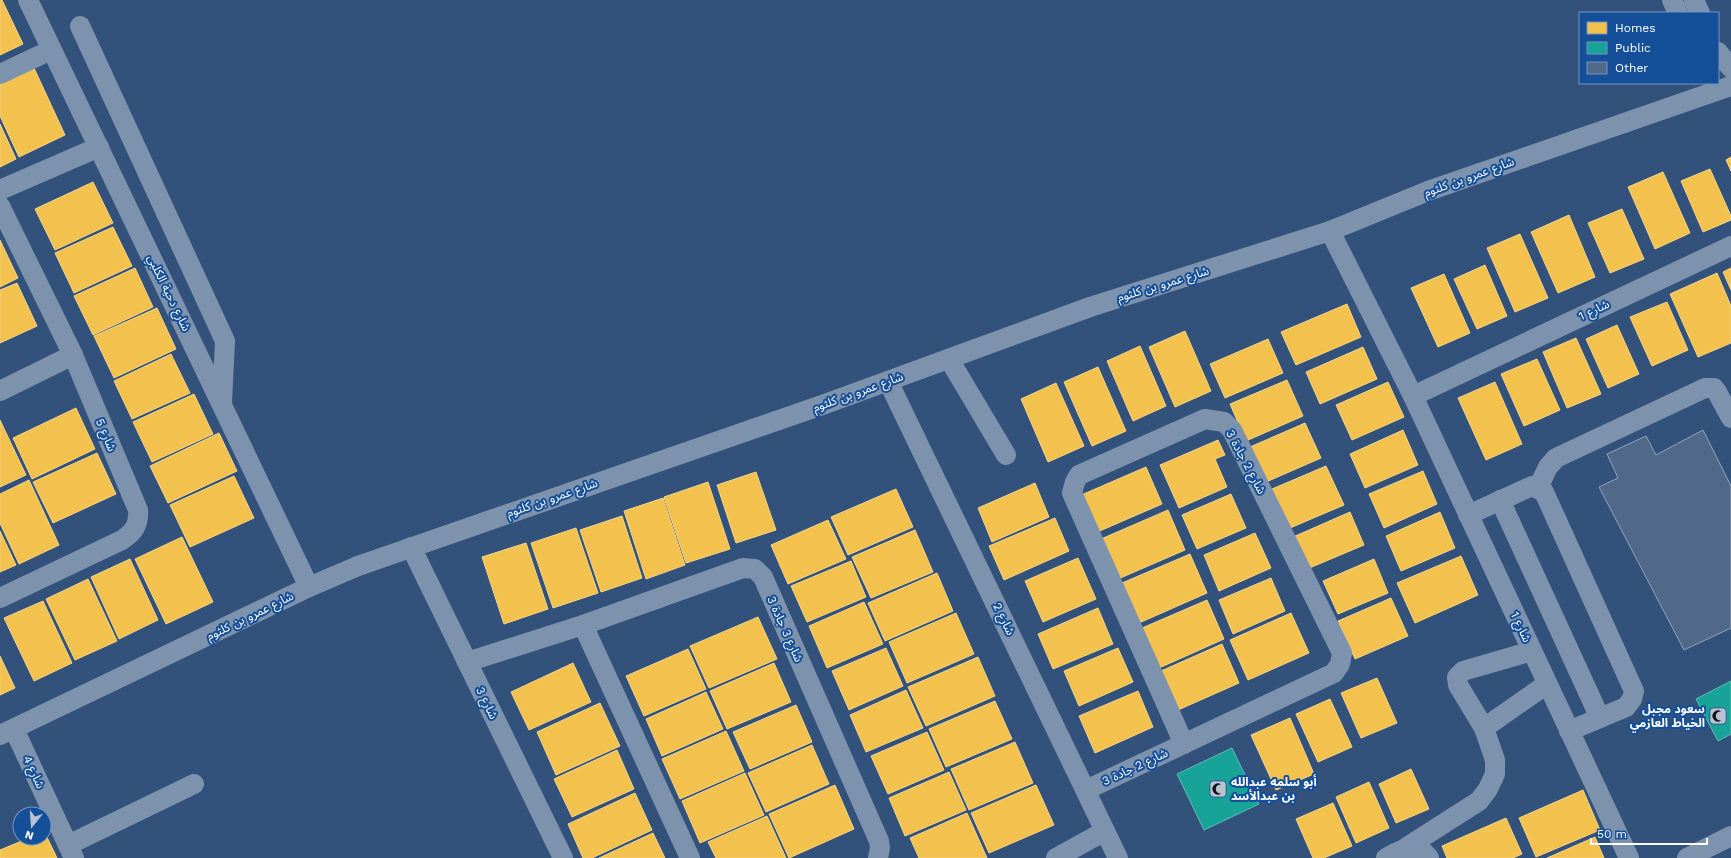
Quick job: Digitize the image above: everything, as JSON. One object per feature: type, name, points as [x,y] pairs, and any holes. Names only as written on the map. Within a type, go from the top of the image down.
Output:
[{"type":"street","name":"شارع دحية الكلبي","points":[[28,0],[309,587]]},
{"type":"street","points":[[1672,0],[1678,12]]},
{"type":"street","points":[[1694,0],[1700,12]]},
{"type":"street","points":[[80,26],[226,341],[222,404]]},
{"type":"street","points":[[0,74],[51,50]]},
{"type":"street","points":[[1719,53],[1731,68]]},
{"type":"street","name":"شارع عمرو بن كلثوم","points":[[7,732],[309,587],[358,566],[888,381],[1090,307],[1330,231],[1428,191],[1718,87]]},
{"type":"street","points":[[0,190],[99,147]]},
{"type":"street","name":"شارع 5","points":[[0,206],[73,355],[138,510],[136,528],[122,540],[0,598]]},
{"type":"street","name":"شارع 1","points":[[1330,231],[1413,396],[1629,858]]},
{"type":"street","name":"شارع 1","points":[[1413,396],[1731,246]]},
{"type":"street","points":[[0,391],[73,355]]},
{"type":"street","points":[[949,359],[1006,455]]},
{"type":"street","name":"شارع 2","points":[[888,381],[1118,858]]},
{"type":"street","points":[[1538,488],[1548,467],[1556,458],[1705,388],[1714,388],[1731,418]]},
{"type":"street","name":"شارع 2 جادة 3","points":[[1086,790],[1184,744],[1334,673],[1342,659],[1342,653],[1232,430],[1224,422],[1205,418],[1079,474],[1072,493],[1184,744]]},
{"type":"street","points":[[1468,515],[1532,486],[1544,492],[1634,691],[1632,699],[1626,707],[1569,731]]},
{"type":"street","points":[[1500,500],[1600,718]]},
{"type":"street","name":"شارع 3","points":[[411,547],[563,858]]},
{"type":"street","name":"شارع 3 جادة 3","points":[[467,662],[583,624],[743,568],[749,568],[759,572],[879,841],[880,848],[878,858]]},
{"type":"street","points":[[583,624],[690,858]]},
{"type":"street","points":[[1386,858],[1407,847],[1479,801],[1488,789],[1495,774],[1495,760],[1484,728],[1458,685],[1457,677],[1463,671],[1532,651]]},
{"type":"street","points":[[1484,728],[1547,684]]},
{"type":"street","name":"شارع 4","points":[[7,732],[71,851]]},
{"type":"street","points":[[71,851],[194,784]]},
{"type":"street","points":[[1056,858],[1105,831]]},
{"type":"street","points":[[1688,858],[1731,836]]},
{"type":"street","points":[[1407,847],[1416,848],[1424,852],[1429,858]]},
{"type":"building: Homes","points":[[0,0],[2,0],[23,44],[0,55]]},
{"type":"building: Homes","points":[[34,68],[65,135],[19,157],[0,116],[0,84]]},
{"type":"building: Homes","points":[[0,124],[16,159],[0,167]]},
{"type":"building: Homes","points":[[1731,157],[1731,171],[1726,160]]},
{"type":"building: Homes","points":[[1710,169],[1731,216],[1731,220],[1703,232],[1681,181]]},
{"type":"building: Homes","points":[[1663,172],[1690,233],[1655,249],[1628,187]]},
{"type":"building: Homes","points":[[93,182],[113,223],[55,250],[35,209]]},
{"type":"building: Homes","points":[[1622,209],[1644,259],[1610,273],[1588,223]]},
{"type":"building: Homes","points":[[1569,215],[1595,277],[1558,293],[1531,232]]},
{"type":"building: Homes","points":[[113,227],[132,266],[74,293],[55,253]]},
{"type":"building: Homes","points":[[1520,234],[1548,298],[1515,312],[1487,248]]},
{"type":"building: Homes","points":[[0,240],[18,278],[0,287]]},
{"type":"building: Homes","points":[[1485,265],[1507,316],[1477,329],[1454,279]]},
{"type":"building: Homes","points":[[135,268],[153,307],[93,335],[74,296]]},
{"type":"building: Homes","points":[[1731,268],[1731,290],[1723,272]]},
{"type":"building: Homes","points":[[1717,273],[1731,306],[1731,343],[1698,357],[1670,294]]},
{"type":"building: Homes","points":[[1444,274],[1470,333],[1438,347],[1411,288]]},
{"type":"building: Homes","points":[[17,283],[37,326],[0,343],[0,290]]},
{"type":"building: Homes","points":[[1667,302],[1688,350],[1652,366],[1630,317]]},
{"type":"building: Homes","points":[[1347,304],[1361,337],[1296,365],[1281,332]]},
{"type":"building: Homes","points":[[157,308],[176,349],[114,378],[94,336]]},
{"type":"building: Homes","points":[[1617,325],[1639,374],[1608,388],[1586,339]]},
{"type":"building: Homes","points":[[1185,331],[1211,391],[1175,407],[1149,347]]},
{"type":"building: Homes","points":[[1576,338],[1601,394],[1567,408],[1543,352]]},
{"type":"building: Homes","points":[[1268,339],[1283,373],[1225,398],[1210,364]]},
{"type":"building: Homes","points":[[1140,346],[1166,406],[1133,421],[1107,361]]},
{"type":"building: Homes","points":[[1363,347],[1377,379],[1320,404],[1306,372]]},
{"type":"building: Homes","points":[[171,354],[190,393],[132,419],[114,381]]},
{"type":"building: Homes","points":[[1537,359],[1560,410],[1524,426],[1501,374]]},
{"type":"building: Homes","points":[[1098,367],[1126,431],[1092,446],[1064,382]]},
{"type":"building: Homes","points":[[1287,380],[1303,416],[1246,441],[1230,404]]},
{"type":"building: Homes","points":[[1388,382],[1404,417],[1352,440],[1336,405]]},
{"type":"building: Homes","points":[[1495,382],[1522,444],[1486,460],[1458,398]]},
{"type":"building: Homes","points":[[1056,383],[1084,446],[1048,462],[1021,399]]},
{"type":"building: Homes","points":[[194,394],[213,434],[152,462],[133,422]]},
{"type":"building: Homes","points":[[76,408],[95,449],[32,479],[13,438]]},
{"type":"building: Homes","points":[[0,420],[26,475],[0,487]]},
{"type":"building: Homes","points":[[1305,423],[1321,458],[1266,482],[1250,447]]},
{"type":"building: Homes","points":[[1403,430],[1418,465],[1365,488],[1350,454]]},
{"type":"building: Homes","points":[[219,433],[237,471],[168,503],[150,466]]},
{"type":"building: Homes","points":[[1218,440],[1225,455],[1215,459],[1227,487],[1179,508],[1160,465]]},
{"type":"building: Homes","points":[[97,453],[116,494],[53,523],[33,482]]},
{"type":"building: Homes","points":[[1326,466],[1344,505],[1290,528],[1272,489]]},
{"type":"building: Homes","points":[[1146,467],[1162,504],[1095,533],[1079,496]]},
{"type":"building: Homes","points":[[1423,471],[1437,504],[1384,528],[1369,494]]},
{"type":"building: Homes","points":[[756,472],[776,530],[736,543],[717,485]]},
{"type":"building: Homes","points":[[234,476],[254,518],[190,547],[170,505]]},
{"type":"building: Homes","points":[[29,480],[59,545],[19,564],[0,523],[0,494]]},
{"type":"building: Homes","points":[[708,482],[730,549],[686,563],[664,497]]},
{"type":"building: Homes","points":[[1035,483],[1049,517],[992,542],[978,508]]},
{"type":"building: Homes","points":[[896,489],[913,527],[848,555],[831,517]]},
{"type":"building: Homes","points":[[1231,494],[1246,528],[1197,549],[1182,515]]},
{"type":"building: Homes","points":[[663,498],[685,565],[646,579],[624,511]]},
{"type":"building: Homes","points":[[1168,510],[1185,550],[1118,579],[1101,539]]},
{"type":"building: Homes","points":[[1350,512],[1364,545],[1307,569],[1293,537]]},
{"type":"building: Homes","points":[[1440,512],[1455,548],[1401,571],[1386,536]]},
{"type":"building: Homes","points":[[622,516],[642,578],[601,592],[580,530]]},
{"type":"building: Homes","points":[[1055,518],[1069,551],[1004,580],[989,546]]},
{"type":"building: Homes","points":[[828,520],[846,559],[788,584],[771,545]]},
{"type":"building: Homes","points":[[576,528],[598,593],[553,608],[531,543]]},
{"type":"building: Homes","points":[[915,530],[933,572],[871,598],[852,557]]},
{"type":"building: Homes","points":[[0,531],[16,565],[0,572]]},
{"type":"building: Homes","points":[[1255,533],[1271,568],[1219,591],[1204,555]]},
{"type":"building: Homes","points":[[182,537],[213,602],[166,624],[135,559]]},
{"type":"building: Homes","points":[[526,543],[548,609],[504,624],[482,557]]},
{"type":"building: Homes","points":[[1190,554],[1207,593],[1139,623],[1122,583]]},
{"type":"building: Homes","points":[[1461,556],[1478,595],[1415,623],[1397,583]]},
{"type":"building: Homes","points":[[1078,558],[1096,599],[1043,622],[1025,581]]},
{"type":"building: Homes","points":[[130,559],[158,620],[119,639],[91,577]]},
{"type":"building: Homes","points":[[1374,559],[1388,593],[1338,614],[1323,581]]},
{"type":"building: Homes","points":[[851,561],[866,597],[807,622],[791,586]]},
{"type":"building: Homes","points":[[937,573],[953,611],[885,641],[868,603]]},
{"type":"building: Homes","points":[[1271,578],[1285,611],[1233,634],[1219,600]]},
{"type":"building: Homes","points":[[88,579],[117,641],[75,660],[46,599]]},
{"type":"building: Homes","points":[[1391,598],[1408,636],[1355,659],[1338,621]]},
{"type":"building: Homes","points":[[1207,600],[1224,639],[1159,668],[1142,628]]},
{"type":"building: Homes","points":[[43,601],[72,663],[34,681],[4,618]]},
{"type":"building: Homes","points":[[864,602],[883,644],[827,668],[809,626]]},
{"type":"building: Homes","points":[[1098,608],[1113,644],[1053,669],[1038,634]]},
{"type":"building: Homes","points":[[956,613],[974,654],[907,683],[889,642]]},
{"type":"building: Homes","points":[[1291,613],[1309,653],[1248,680],[1230,640]]},
{"type":"building: Homes","points":[[758,617],[777,659],[709,688],[690,646]]},
{"type":"building: Homes","points":[[1222,644],[1239,683],[1178,710],[1161,671]]},
{"type":"building: Homes","points":[[886,648],[903,686],[849,710],[832,671]]},
{"type":"building: Homes","points":[[1118,648],[1133,682],[1079,706],[1064,671]]},
{"type":"building: Homes","points":[[688,649],[706,689],[644,716],[626,676]]},
{"type":"building: Homes","points":[[0,656],[15,688],[0,695]]},
{"type":"building: Homes","points":[[978,657],[995,696],[926,726],[908,687]]},
{"type":"building: Homes","points":[[573,663],[591,702],[529,730],[511,692]]},
{"type":"building: Homes","points":[[774,663],[791,702],[727,729],[710,691]]},
{"type":"building: Homes","points":[[1377,678],[1397,723],[1361,738],[1341,693]]},
{"type":"building: Homes","points":[[906,690],[923,728],[866,752],[850,715]]},
{"type":"building: Homes","points":[[1138,691],[1153,727],[1095,753],[1079,716]]},
{"type":"building: Homes","points":[[706,692],[723,729],[662,756],[646,719]]},
{"type":"building: Homes","points":[[1330,699],[1352,747],[1318,762],[1296,714]]},
{"type":"building: Homes","points":[[995,701],[1012,739],[946,767],[929,729]]},
{"type":"building: Homes","points":[[600,703],[620,746],[556,775],[537,732]]},
{"type":"building: Homes","points":[[796,705],[812,742],[750,769],[733,732]]},
{"type":"building: Homes","points":[[1290,718],[1314,774],[1276,790],[1251,735]]},
{"type":"building: Homes","points":[[726,731],[744,771],[680,799],[662,759]]},
{"type":"building: Homes","points":[[927,732],[944,770],[888,794],[871,756]]},
{"type":"building: Homes","points":[[1015,742],[1033,783],[969,810],[951,769]]},
{"type":"building: Homes","points":[[812,745],[829,784],[766,812],[748,773]]},
{"type":"building: Homes","points":[[617,750],[634,789],[572,817],[554,779]]},
{"type":"building: Homes","points":[[1411,769],[1429,809],[1396,823],[1379,784]]},
{"type":"building: Homes","points":[[949,772],[966,810],[905,836],[889,798]]},
{"type":"building: Homes","points":[[745,773],[764,815],[700,843],[682,801]]},
{"type":"building: Homes","points":[[1369,782],[1389,828],[1356,843],[1336,797]]},
{"type":"building: Homes","points":[[835,785],[854,829],[789,858],[769,814]]},
{"type":"building: Homes","points":[[1036,785],[1054,825],[989,853],[971,813]]},
{"type":"building: Homes","points":[[1583,790],[1600,830],[1536,857],[1519,818]]},
{"type":"building: Homes","points":[[635,793],[652,830],[592,858],[583,858],[568,824]]},
{"type":"building: Homes","points":[[1333,803],[1352,846],[1324,858],[1313,858],[1296,819]]},
{"type":"building: Homes","points":[[967,813],[987,858],[919,858],[910,838]]},
{"type":"building: Homes","points":[[767,816],[786,858],[716,858],[708,842]]},
{"type":"building: Homes","points":[[1506,818],[1522,854],[1513,858],[1447,858],[1442,846]]},
{"type":"building: Homes","points":[[653,833],[665,858],[599,858]]},
{"type":"building: Homes","points":[[1595,837],[1604,858],[1547,858]]},
{"type":"building: Homes","points":[[12,845],[51,846],[57,858],[0,858],[0,850]]},
{"type":"building: Public","name":"سعود مجبل الخياط العازمي","points":[[1731,681],[1731,734],[1718,741],[1696,699]]},
{"type":"building: Public","name":"أبو سلمه عبدالله بن عبدالأسد","points":[[1232,748],[1259,804],[1204,830],[1177,774]]},
{"type":"building: Other","points":[[1703,430],[1731,486],[1731,628],[1684,650],[1599,487],[1618,478],[1607,454],[1646,436],[1656,455]]},
{"type":"place","name":"سعود مجبل الخياط العازمي","points":[[1718,716]]},
{"type":"place","name":"أبو سلمه عبدالله بن عبدالأسد","points":[[1218,789]]}]
